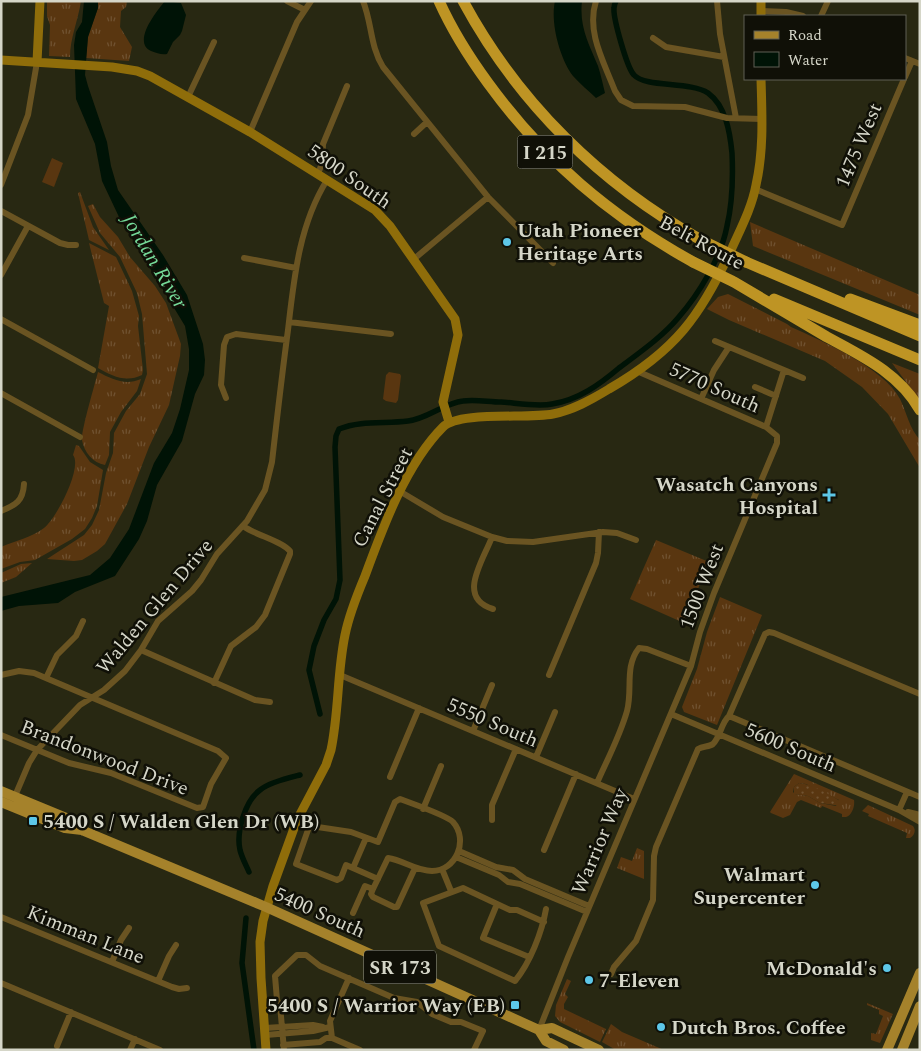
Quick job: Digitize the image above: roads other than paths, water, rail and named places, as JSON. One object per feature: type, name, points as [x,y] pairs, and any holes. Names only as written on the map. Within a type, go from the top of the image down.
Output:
[{"type":"highway","name":"Belt Route","points":[[439,1],[456,35],[475,65],[516,119],[540,147],[570,176],[622,218],[656,241],[693,262],[733,281],[920,360]]},
{"type":"highway","name":"Belt Route","points":[[463,1],[489,44],[515,81],[557,130],[626,192],[666,220],[701,240],[746,262],[920,336]]},
{"type":"highway","points":[[782,277],[879,309],[920,325]]},
{"type":"highway","points":[[733,281],[827,337],[864,356],[885,371],[903,388],[920,410]]},
{"type":"main road","name":"5400 South","points":[[1,791],[13,801],[65,828],[84,830],[266,907],[539,1030],[552,1028],[599,1050]]},
{"type":"main road","name":"5400 South","points":[[1,802],[13,801]]},
{"type":"main road","points":[[887,1050],[920,973]]},
{"type":"main road","points":[[902,1050],[920,1006]]},
{"type":"main road","name":"5400 South","points":[[539,1030],[546,1041],[564,1050]]},
{"type":"street","points":[[1,185],[28,115],[37,62],[40,1]]},
{"type":"street","points":[[287,1],[305,10]]},
{"type":"street","points":[[250,132],[297,22],[311,1]]},
{"type":"street","points":[[363,1],[379,61],[488,197],[553,263]]},
{"type":"street","points":[[596,1],[592,16],[593,32],[614,91],[621,100],[632,106],[685,107],[727,118],[762,119]]},
{"type":"street","points":[[717,1],[720,34],[736,118]]},
{"type":"street","points":[[821,15],[828,1]]},
{"type":"street","points":[[761,9],[799,15]]},
{"type":"street","points":[[652,38],[666,47],[724,57]]},
{"type":"street","points":[[188,97],[214,42]]},
{"type":"street","points":[[906,58],[920,64]]},
{"type":"street","name":"5800 South","points":[[1,60],[124,68],[150,76],[250,132],[375,210],[390,226],[414,259],[452,313],[457,325],[458,335],[443,402],[448,418]]},
{"type":"street","name":"1475 West","points":[[906,74],[912,61]]},
{"type":"street","points":[[448,418],[532,416],[559,413],[584,404],[639,372],[677,338],[700,310],[727,259],[756,189],[760,161],[762,119],[761,80]]},
{"type":"street","name":"1475 West","points":[[756,189],[842,225],[903,80]]},
{"type":"street","points":[[318,174],[322,163],[324,141],[347,86]]},
{"type":"street","points":[[414,134],[428,122]]},
{"type":"street","name":"Walden Glen Drive","points":[[13,801],[29,763],[37,750],[80,705],[111,684],[141,650],[158,621],[192,592],[202,580],[217,554],[243,526],[259,503],[271,470],[296,268],[304,232],[327,180]]},
{"type":"street","points":[[414,259],[488,197]]},
{"type":"street","points":[[1,211],[60,243],[76,244]]},
{"type":"street","points":[[1,275],[28,226]]},
{"type":"street","points":[[244,258],[296,268]]},
{"type":"street","points":[[1,319],[93,370]]},
{"type":"street","points":[[289,322],[391,334]]},
{"type":"street","points":[[226,398],[220,384],[224,345],[227,336],[236,334],[286,340]]},
{"type":"street","points":[[715,341],[803,378]]},
{"type":"street","points":[[700,399],[714,370],[730,347]]},
{"type":"street","points":[[766,427],[784,370]]},
{"type":"street","name":"5770 South","points":[[639,372],[766,427],[777,436]]},
{"type":"street","points":[[755,387],[776,396]]},
{"type":"street","points":[[1,393],[80,438]]},
{"type":"street","name":"Canal Street","points":[[266,1050],[260,942],[266,907],[297,820],[326,765],[331,750],[346,632],[357,596],[379,537],[401,492],[427,448],[443,428],[448,418]]},
{"type":"street","name":"1500 West","points":[[691,666],[706,614],[775,448],[777,436]]},
{"type":"street","points":[[3,509],[15,506],[21,499],[24,484]]},
{"type":"street","points":[[401,492],[436,514],[492,537],[507,541],[527,542],[599,532],[616,533],[636,540]]},
{"type":"street","points":[[214,683],[231,646],[256,627],[265,615],[290,554],[290,551],[285,547],[243,526]]},
{"type":"street","points":[[550,675],[596,563],[599,532]]},
{"type":"street","points":[[492,537],[475,579],[474,591],[480,604],[493,609]]},
{"type":"street","points":[[46,678],[57,655],[76,636],[83,621]]},
{"type":"street","points":[[611,974],[614,967],[636,941],[654,900],[654,856],[656,847],[698,749],[711,745],[729,716],[762,638],[769,632],[774,633],[920,694]]},
{"type":"street","points":[[598,783],[627,712],[629,672],[637,650],[639,648],[647,649],[691,666]]},
{"type":"street","points":[[141,650],[255,700],[270,702]]},
{"type":"street","name":"Warrior Way","points":[[539,1030],[691,666]]},
{"type":"street","points":[[1,675],[23,671],[46,678],[91,697]]},
{"type":"street","name":"5550 South","points":[[340,674],[634,799]]},
{"type":"street","points":[[473,731],[492,685]]},
{"type":"street","name":"Brandonwood Drive","points":[[1,735],[71,764],[114,774],[192,807],[203,807],[211,784],[226,758],[218,751],[91,697]]},
{"type":"street","points":[[390,776],[419,708]]},
{"type":"street","points":[[536,757],[555,712]]},
{"type":"street","name":"5600 South","points":[[671,714],[899,810],[920,822]]},
{"type":"street","points":[[729,716],[920,797]]},
{"type":"street","points":[[492,820],[492,805],[516,749]]},
{"type":"street","points":[[423,809],[441,766]]},
{"type":"street","points":[[544,850],[576,774]]},
{"type":"street","points":[[899,810],[907,792]]},
{"type":"street","points":[[378,878],[346,865],[341,878],[336,880],[296,864],[308,830],[311,826],[351,832],[378,842],[398,800],[454,823],[460,838],[458,854],[449,865],[432,871],[415,868],[388,858],[373,889],[373,897],[398,907],[415,868]]},
{"type":"street","name":"5600 South","points":[[899,810],[920,815]]},
{"type":"street","points":[[353,868],[366,838]]},
{"type":"street","points":[[458,854],[508,882],[520,884],[588,909]]},
{"type":"street","points":[[458,854],[503,869],[514,870],[525,879],[588,909]]},
{"type":"street","points":[[442,869],[451,891]]},
{"type":"street","points":[[353,913],[365,886],[373,889]]},
{"type":"street","points":[[544,922],[497,904],[463,888],[423,902],[439,946],[515,981],[529,957],[544,922],[546,909]]},
{"type":"street","points":[[497,904],[483,938],[529,957]]},
{"type":"street","name":"Kimman Lane","points":[[1,917],[175,988],[187,988]]},
{"type":"street","points":[[112,962],[129,928]]},
{"type":"street","points":[[158,981],[176,945]]},
{"type":"street","points":[[359,1049],[332,1038],[326,1038],[320,1042],[283,1047],[280,1005],[277,1000],[275,976],[297,955],[306,955],[320,966],[394,998],[417,1002],[432,1014],[451,1022],[461,1022],[483,1030],[474,1050]]},
{"type":"street","points":[[332,1038],[330,1021],[349,978]]},
{"type":"street","points":[[1,983],[160,1050]]},
{"type":"street","points":[[57,1046],[71,1012]]},
{"type":"street","points":[[265,1032],[282,1030],[313,1031],[330,1026]]},
{"type":"street","points":[[130,1050],[135,1039]]},
{"type":"water","name":"Jordan River","points":[[84,1],[98,1],[98,8],[88,37],[85,75],[107,142],[118,190],[163,255],[187,295],[203,344],[204,375],[195,394],[182,441],[157,485],[147,521],[139,539],[115,576],[75,592],[58,603],[19,606],[1,611],[1,597],[90,575],[110,558],[129,529],[154,463],[172,433],[189,370],[189,349],[185,326],[119,217],[102,181],[95,144],[76,99],[74,45],[76,32],[82,22]]},
{"type":"water","points":[[165,1],[181,3],[186,15],[182,31],[173,42],[167,54],[159,54],[146,47],[144,41],[148,27],[156,12]]},
{"type":"water","points":[[555,1],[582,1],[583,27],[598,66],[605,93],[596,98],[573,76],[560,51],[554,20]]},
{"type":"waterway","points":[[320,714],[309,670],[314,646],[324,620],[336,599],[340,580],[335,447],[339,429],[364,423],[415,420],[456,402],[463,401],[477,400],[546,405],[571,399],[588,391],[604,380],[665,332],[701,287],[720,250],[729,218],[732,180],[731,145],[723,112],[714,98],[700,89],[648,82],[634,75],[624,53],[618,32],[614,13],[616,1]]},
{"type":"waterway","points":[[249,872],[241,853],[239,835],[243,817],[250,801],[264,787],[300,775]]},
{"type":"waterway","points":[[246,918],[242,963],[254,1050]]},
{"type":"place","name":"Utah Pioneer Heritage Arts","points":[[507,242]]},
{"type":"place","name":"Wasatch Canyons Hospital","points":[[829,495]]},
{"type":"place","name":"5400 S / Walden Glen Dr (WB)","points":[[33,821]]},
{"type":"place","name":"Walmart Supercenter","points":[[815,885]]},
{"type":"place","name":"McDonald's","points":[[887,968]]},
{"type":"place","name":"7-Eleven","points":[[589,980]]},
{"type":"place","name":"5400 S / Warrior Way (EB)","points":[[515,1005]]},
{"type":"place","name":"Dutch Bros. Coffee","points":[[661,1027]]}]
